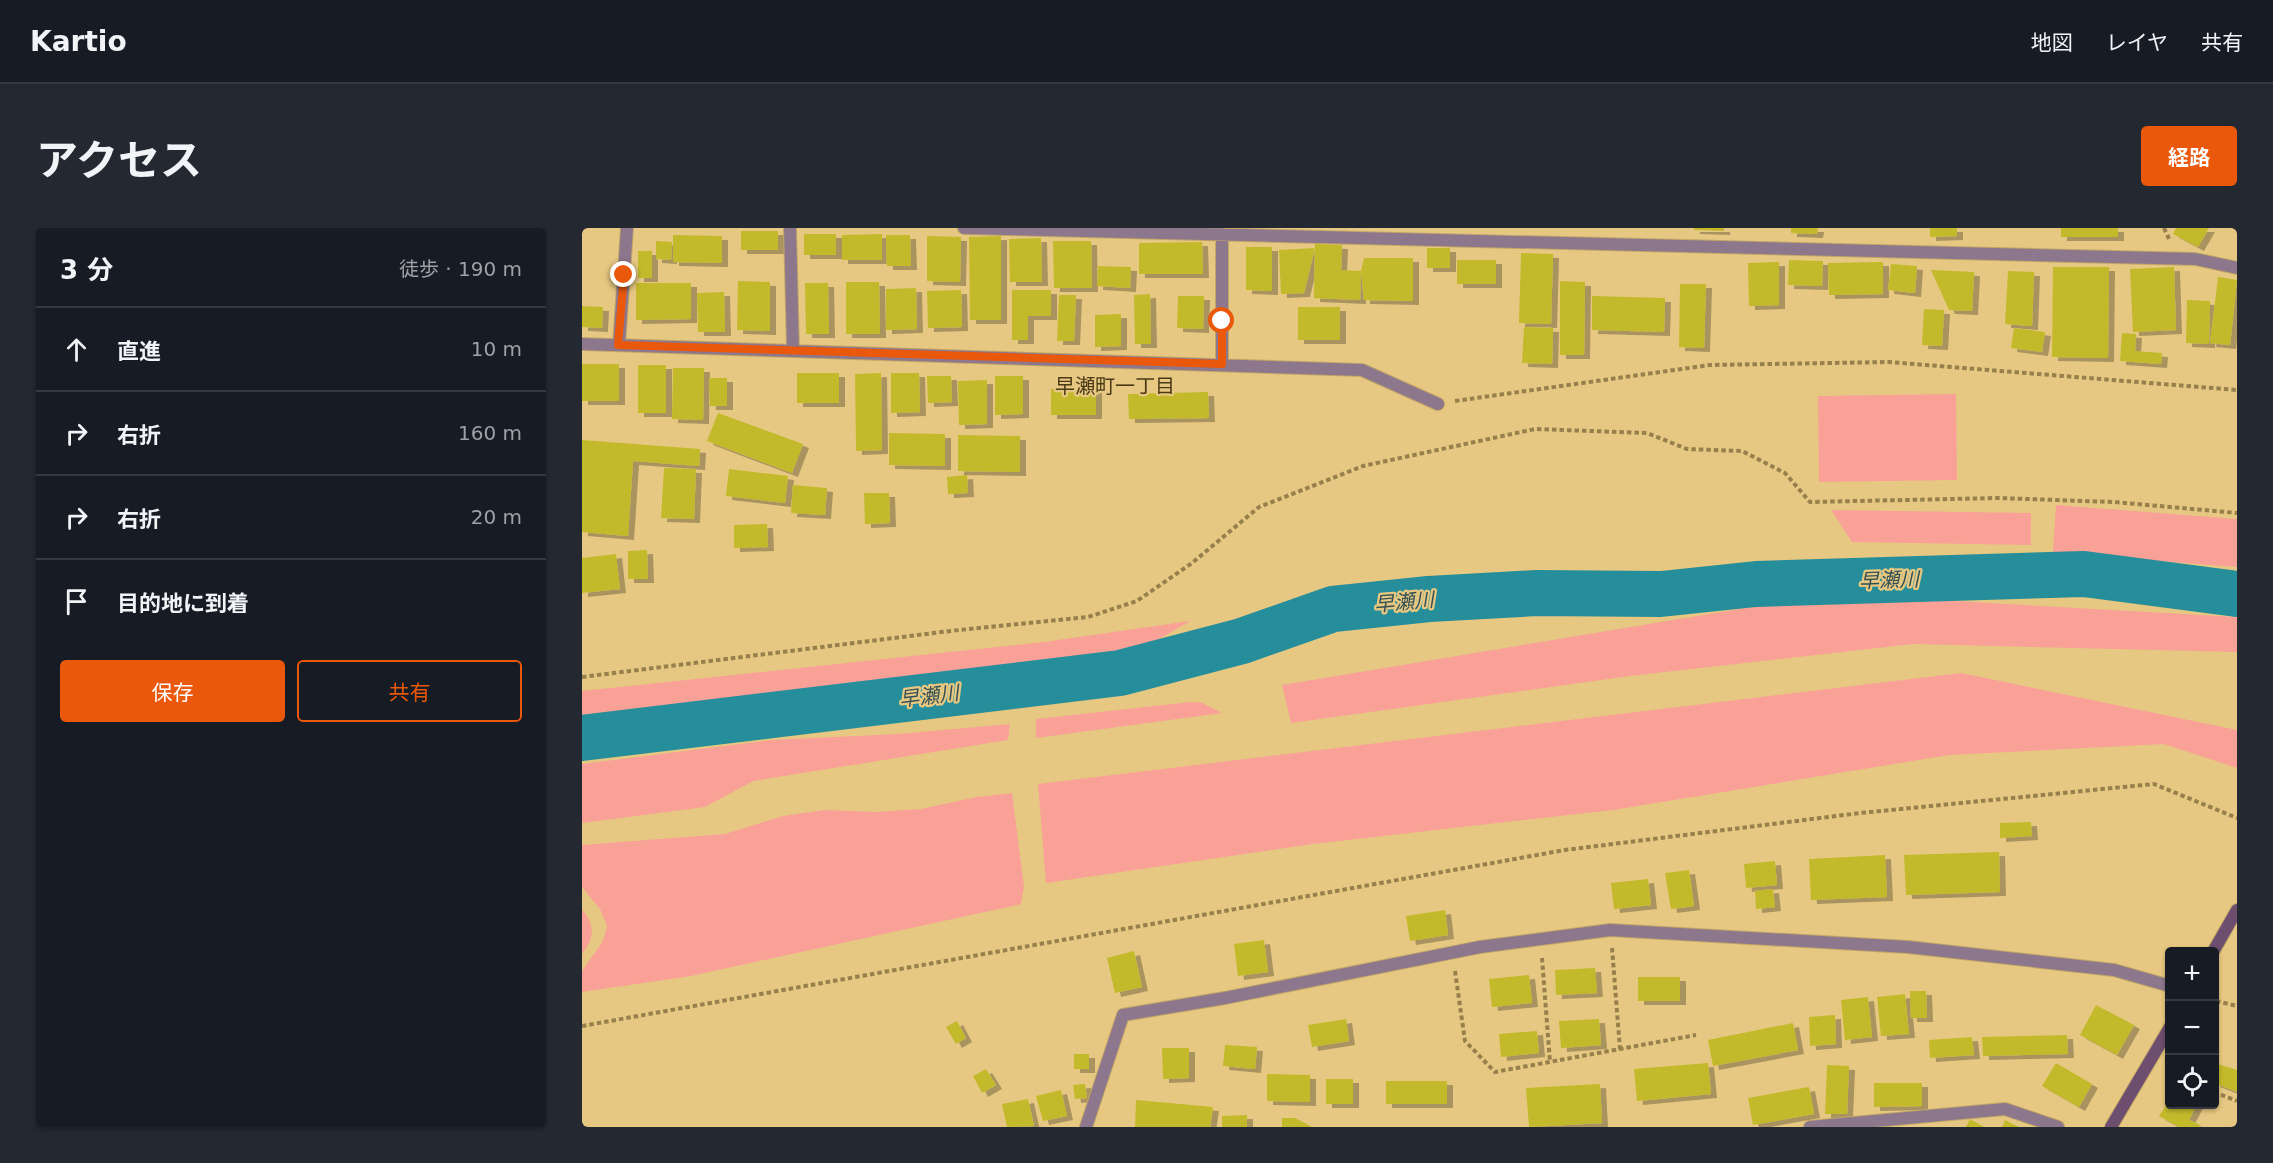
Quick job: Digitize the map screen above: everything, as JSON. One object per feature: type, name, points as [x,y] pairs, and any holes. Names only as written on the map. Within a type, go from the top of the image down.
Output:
[{"type":"street","points":[[618,345],[627,228]]},
{"type":"street","points":[[790,228],[793,350]]},
{"type":"street","points":[[964,228],[1222,234],[1347,233],[2187,258],[2237,268]]},
{"type":"street","points":[[1222,234],[1222,364]]},
{"type":"street","points":[[582,344],[1362,370],[1438,404]]},
{"type":"street","points":[[2215,947],[2237,910]]},
{"type":"street","points":[[1086,1127],[1123,1015],[1225,998],[1452,952],[1541,939],[1610,930],[1908,947],[2114,970],[2165,985]]},
{"type":"street","points":[[2111,1127],[2165,1034]]},
{"type":"street","points":[[1810,1127],[2005,1109],[2058,1127]]},
{"type":"path","points":[[1438,404],[1710,365],[1889,362],[2237,390]]},
{"type":"path","points":[[582,677],[950,631],[1088,617],[1137,601],[1192,562],[1259,507],[1363,466],[1535,429],[1647,433],[1687,449],[1742,451],[1785,473],[1810,501],[2009,498],[2114,501],[2237,513]]},
{"type":"path","points":[[582,1026],[1588,847],[1860,813],[2154,784],[2237,818]]},
{"type":"path","points":[[1610,930],[1620,1049]]},
{"type":"path","points":[[1541,939],[1550,1062]]},
{"type":"path","points":[[1452,952],[1465,1041],[1495,1072],[1696,1035]]},
{"type":"path","points":[[2219,1002],[2237,1006]]},
{"type":"path","points":[[2219,1094],[2237,1101]]},
{"type":"shaded area","points":[[1956,394],[1957,480],[1819,482],[1818,396]]},
{"type":"shaded area","points":[[2056,505],[2237,519],[2237,567],[2053,553]]},
{"type":"shaded area","points":[[1831,510],[2031,513],[2031,545],[1852,542]]},
{"type":"shaded area","points":[[1830,594],[2237,617],[2237,652],[1913,644],[1630,676],[1291,723],[1282,685]]},
{"type":"shaded area","points":[[1190,621],[1139,651],[1106,664],[844,686],[582,725],[582,691],[1044,642]]},
{"type":"shaded area","points":[[1961,673],[2237,730],[2237,768],[2164,744],[1949,755],[1613,810],[1313,844],[1046,883],[1038,784]]},
{"type":"shaded area","points":[[1191,702],[1202,703],[1222,713],[1036,738],[1036,719]]},
{"type":"shaded area","points":[[1010,724],[1008,740],[753,781],[705,807],[582,823],[582,764],[771,740],[898,734]]},
{"type":"shaded area","points":[[1012,793],[1024,887],[1021,904],[691,976],[582,992],[582,971],[603,941],[607,926],[600,909],[582,887],[582,845],[725,834],[783,816],[824,810],[877,812],[921,809],[977,797]]},
{"type":"shaded area","points":[[582,910],[590,921],[592,932],[589,943],[582,954]]},
{"type":"building","points":[[1694,228],[1724,228],[1724,231],[1694,230]]},
{"type":"building","points":[[1791,228],[1818,228],[1817,234],[1791,233]]},
{"type":"building","points":[[1930,228],[1957,228],[1957,236],[1930,237]]},
{"type":"building","points":[[2061,228],[2118,228],[2118,237],[2061,237]]},
{"type":"building","points":[[2176,228],[2209,228],[2198,247],[2173,234]]},
{"type":"building","points":[[741,231],[778,231],[778,250],[741,250]]},
{"type":"building","points":[[804,234],[836,234],[836,255],[804,255]]},
{"type":"building","points":[[882,234],[882,260],[842,260],[842,235]]},
{"type":"building","points":[[673,235],[722,236],[722,263],[673,262]]},
{"type":"building","points":[[886,235],[910,235],[911,266],[887,266]]},
{"type":"building","points":[[927,236],[961,237],[960,282],[927,281]]},
{"type":"building","points":[[1001,236],[1001,320],[970,320],[969,237]]},
{"type":"building","points":[[1041,238],[1042,282],[1010,282],[1009,239]]},
{"type":"building","points":[[656,241],[672,242],[671,260],[656,259]]},
{"type":"building","points":[[1053,241],[1091,241],[1092,288],[1054,288]]},
{"type":"building","points":[[1202,242],[1203,274],[1139,274],[1139,243]]},
{"type":"building","points":[[1315,244],[1342,245],[1341,270],[1361,271],[1360,300],[1314,298]]},
{"type":"building","points":[[1246,247],[1272,247],[1272,291],[1246,290]]},
{"type":"building","points":[[1315,248],[1304,293],[1281,294],[1279,250]]},
{"type":"building","points":[[1427,248],[1450,248],[1450,268],[1427,268]]},
{"type":"building","points":[[638,251],[652,251],[652,278],[638,278]]},
{"type":"building","points":[[1521,253],[1553,254],[1551,324],[1519,323]]},
{"type":"building","points":[[1364,258],[1413,258],[1413,301],[1364,300],[1361,271]]},
{"type":"building","points":[[1457,260],[1496,260],[1496,284],[1457,284]]},
{"type":"building","points":[[1789,260],[1823,261],[1822,286],[1788,285]]},
{"type":"building","points":[[1779,262],[1779,305],[1749,306],[1748,263]]},
{"type":"building","points":[[1883,262],[1883,294],[1829,295],[1828,263]]},
{"type":"building","points":[[1891,264],[1917,266],[1915,293],[1888,290]]},
{"type":"building","points":[[1098,266],[1131,267],[1130,288],[1097,286]]},
{"type":"building","points":[[2053,267],[2109,267],[2108,358],[2052,357]]},
{"type":"building","points":[[2174,267],[2176,330],[2133,332],[2130,269]]},
{"type":"building","points":[[1931,270],[1974,272],[1972,311],[1949,310]]},
{"type":"building","points":[[2008,271],[2034,272],[2032,326],[2005,324]]},
{"type":"building","points":[[2218,277],[2237,280],[2230,345],[2210,343]]},
{"type":"building","points":[[738,281],[770,282],[770,331],[737,330]]},
{"type":"building","points":[[1560,281],[1585,282],[1584,355],[1560,355]]},
{"type":"building","points":[[846,282],[879,282],[880,334],[846,334]]},
{"type":"building","points":[[636,283],[691,283],[691,319],[636,320]]},
{"type":"building","points":[[805,283],[828,283],[829,334],[806,334]]},
{"type":"building","points":[[1680,284],[1706,284],[1704,348],[1679,347]]},
{"type":"building","points":[[916,288],[917,329],[886,330],[886,289]]},
{"type":"building","points":[[961,290],[962,327],[928,328],[927,291]]},
{"type":"building","points":[[1012,290],[1051,290],[1051,316],[1028,316],[1028,340],[1012,340]]},
{"type":"building","points":[[724,292],[725,332],[698,332],[697,293]]},
{"type":"building","points":[[1150,294],[1151,344],[1135,344],[1134,295]]},
{"type":"building","points":[[1059,295],[1076,295],[1074,341],[1057,341]]},
{"type":"building","points":[[1178,296],[1204,296],[1203,329],[1177,328]]},
{"type":"building","points":[[1592,296],[1665,298],[1664,332],[1592,330]]},
{"type":"building","points":[[2187,300],[2210,301],[2209,344],[2186,343]]},
{"type":"building","points":[[582,306],[603,307],[602,328],[582,327]]},
{"type":"building","points":[[1298,307],[1340,307],[1340,340],[1298,340]]},
{"type":"building","points":[[1924,309],[1944,310],[1942,346],[1922,345]]},
{"type":"building","points":[[1121,314],[1121,346],[1095,347],[1095,315]]},
{"type":"building","points":[[1524,327],[1553,328],[1552,364],[1522,363]]},
{"type":"building","points":[[2014,328],[2045,332],[2042,352],[2011,348]]},
{"type":"building","points":[[2122,333],[2136,334],[2135,351],[2162,353],[2161,364],[2120,361]]},
{"type":"building","points":[[582,364],[619,364],[619,401],[582,401]]},
{"type":"building","points":[[638,365],[666,365],[666,413],[638,413]]},
{"type":"building","points":[[673,368],[704,368],[703,420],[672,419]]},
{"type":"building","points":[[797,373],[839,373],[839,403],[797,403]]},
{"type":"building","points":[[881,373],[882,450],[856,451],[855,374]]},
{"type":"building","points":[[891,373],[919,373],[920,412],[891,413]]},
{"type":"building","points":[[927,376],[951,376],[952,402],[928,403]]},
{"type":"building","points":[[995,376],[1023,376],[1023,414],[995,415]]},
{"type":"building","points":[[709,378],[727,378],[727,406],[710,406]]},
{"type":"building","points":[[987,380],[987,424],[959,425],[958,381]]},
{"type":"building","points":[[1096,388],[1096,415],[1051,415],[1051,389]]},
{"type":"building","points":[[1208,392],[1209,418],[1129,419],[1128,394]]},
{"type":"building","points":[[718,413],[803,444],[792,473],[707,441]]},
{"type":"building","points":[[889,433],[945,434],[945,466],[889,465]]},
{"type":"building","points":[[958,435],[1020,436],[1020,472],[958,471]]},
{"type":"building","points":[[582,440],[700,449],[699,466],[633,461],[628,536],[582,532]]},
{"type":"building","points":[[664,468],[696,469],[694,519],[661,518]]},
{"type":"building","points":[[729,469],[788,476],[785,503],[726,496]]},
{"type":"building","points":[[967,475],[968,493],[948,494],[947,477]]},
{"type":"building","points":[[793,485],[827,488],[825,515],[791,513]]},
{"type":"building","points":[[864,493],[889,493],[890,523],[865,524]]},
{"type":"building","points":[[767,524],[768,547],[734,548],[734,525]]},
{"type":"building","points":[[647,550],[648,579],[628,579],[628,551]]},
{"type":"building","points":[[616,554],[620,589],[582,593],[582,558]]},
{"type":"building","points":[[2031,822],[2032,836],[2000,838],[2000,823]]},
{"type":"building","points":[[1999,852],[2000,892],[1906,895],[1904,855]]},
{"type":"building","points":[[1885,855],[1887,897],[1811,900],[1809,859]]},
{"type":"building","points":[[1775,861],[1777,885],[1746,888],[1744,864]]},
{"type":"building","points":[[1689,870],[1694,906],[1671,909],[1665,873]]},
{"type":"building","points":[[1648,879],[1651,905],[1614,909],[1611,883]]},
{"type":"building","points":[[1773,889],[1775,907],[1756,909],[1755,891]]},
{"type":"building","points":[[1445,910],[1448,935],[1410,941],[1406,916]]},
{"type":"building","points":[[1264,940],[1268,972],[1238,976],[1234,944]]},
{"type":"building","points":[[1134,951],[1142,987],[1115,993],[1107,958]]},
{"type":"building","points":[[1595,968],[1597,993],[1556,995],[1555,970]]},
{"type":"building","points":[[1529,975],[1532,1003],[1492,1007],[1489,979]]},
{"type":"building","points":[[1638,977],[1680,977],[1680,1001],[1638,1001]]},
{"type":"building","points":[[1910,991],[1926,991],[1927,1018],[1911,1018]]},
{"type":"building","points":[[1905,994],[1909,1034],[1881,1036],[1877,997]]},
{"type":"building","points":[[1868,997],[1872,1037],[1845,1040],[1841,1000]]},
{"type":"building","points":[[2096,1005],[2134,1025],[2117,1055],[2080,1035]]},
{"type":"building","points":[[1835,1015],[1836,1044],[1810,1046],[1809,1017]]},
{"type":"building","points":[[1346,1019],[1349,1041],[1312,1047],[1308,1025]]},
{"type":"building","points":[[1599,1019],[1601,1045],[1561,1048],[1559,1021]]},
{"type":"building","points":[[957,1021],[966,1038],[956,1044],[946,1027]]},
{"type":"building","points":[[1793,1023],[1798,1050],[1713,1066],[1708,1040]]},
{"type":"building","points":[[1537,1031],[1539,1053],[1501,1057],[1499,1034]]},
{"type":"building","points":[[2067,1035],[2068,1054],[1983,1056],[1982,1037]]},
{"type":"building","points":[[1972,1037],[1974,1055],[1930,1058],[1929,1040]]},
{"type":"building","points":[[1225,1045],[1257,1047],[1255,1069],[1223,1066]]},
{"type":"building","points":[[1162,1048],[1189,1048],[1189,1078],[1163,1079]]},
{"type":"building","points":[[1074,1054],[1089,1054],[1089,1069],[1074,1069]]},
{"type":"building","points":[[1708,1063],[1711,1094],[1637,1101],[1634,1069]]},
{"type":"building","points":[[2056,1063],[2092,1084],[2079,1107],[2042,1086]]},
{"type":"building","points":[[2219,1064],[2237,1070],[2237,1092],[2219,1085]]},
{"type":"building","points":[[1827,1065],[1849,1066],[1847,1114],[1825,1114]]},
{"type":"building","points":[[986,1069],[996,1085],[982,1093],[973,1076]]},
{"type":"building","points":[[1267,1074],[1310,1075],[1310,1102],[1267,1101]]},
{"type":"building","points":[[1326,1079],[1353,1079],[1353,1104],[1326,1104]]},
{"type":"building","points":[[1386,1081],[1447,1081],[1447,1104],[1386,1104]]},
{"type":"building","points":[[1874,1083],[1922,1083],[1922,1106],[1874,1107]]},
{"type":"building","points":[[1085,1084],[1087,1098],[1075,1099],[1073,1085]]},
{"type":"building","points":[[1600,1084],[1602,1123],[1529,1127],[1526,1088]]},
{"type":"building","points":[[1809,1087],[1814,1114],[1753,1125],[1748,1098]]},
{"type":"building","points":[[1061,1090],[1067,1116],[1043,1121],[1036,1096]]},
{"type":"building","points":[[1028,1099],[1034,1126],[1007,1127],[1002,1104]]},
{"type":"building","points":[[1136,1100],[1213,1107],[1210,1127],[1135,1127]]},
{"type":"building","points":[[2165,1107],[2194,1109],[2189,1120],[2200,1125],[2199,1127],[2179,1127],[2159,1116]]},
{"type":"building","points":[[1247,1115],[1247,1127],[1222,1127],[1222,1116]]},
{"type":"building","points":[[1282,1118],[1295,1118],[1312,1127],[1282,1127]]},
{"type":"building","points":[[1970,1119],[1984,1127],[1966,1127]]},
{"type":"building","points":[[2005,1120],[2019,1127],[2002,1127]]},
{"type":"waterway","name":"早瀬川","points":[[582,738],[1120,673],[1242,641],[1333,609],[1429,599],[1537,593],[1661,594],[1756,584],[2084,574],[2237,594]]},
{"type":"district","name":"早瀬町一丁目","points":[[1115,386]]},
{"type":"route","points":[[624,275],[618,345],[1222,364],[1222,321]]}]
